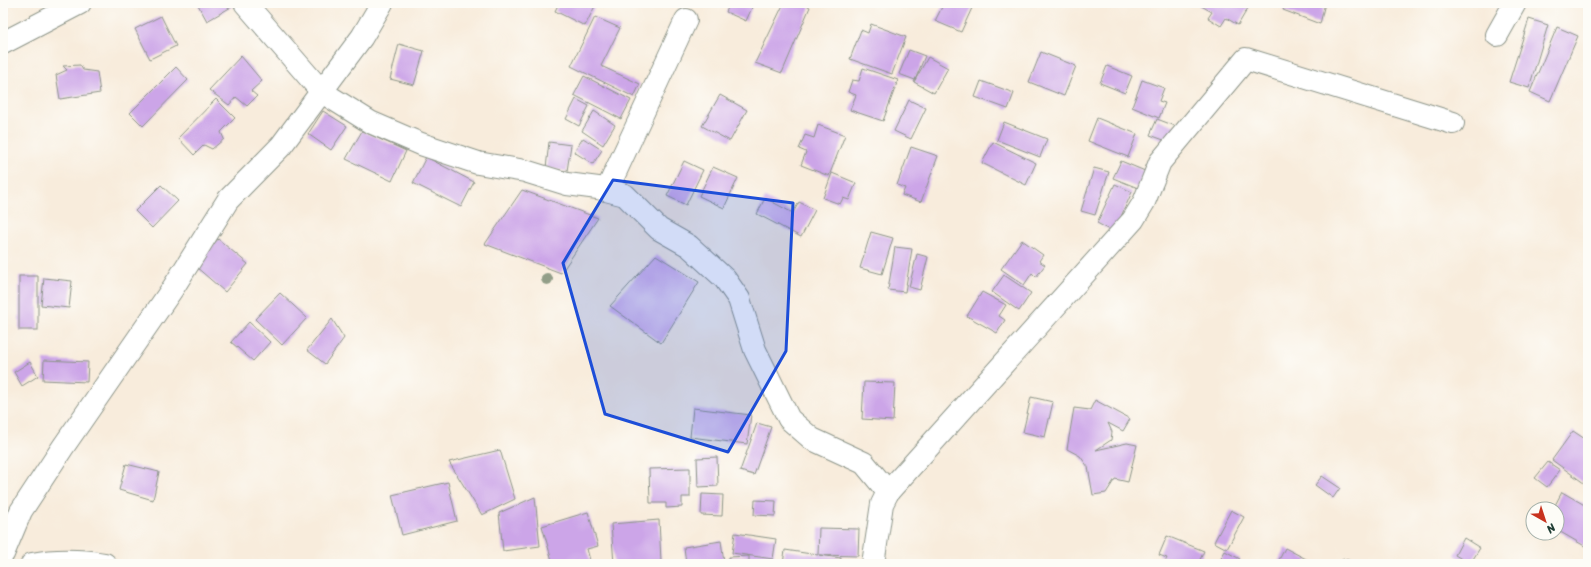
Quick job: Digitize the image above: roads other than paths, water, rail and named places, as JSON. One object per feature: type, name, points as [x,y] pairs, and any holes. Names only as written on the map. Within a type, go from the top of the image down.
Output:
[{"type":"street","points":[[3,43],[80,3]]},
{"type":"street","points":[[245,3],[322,92],[370,122],[421,144],[478,163],[525,171],[567,184],[607,190],[625,195],[658,229],[689,246],[725,279],[738,299],[755,350],[789,419],[812,439],[864,463],[888,492]]},
{"type":"street","points":[[3,554],[20,512],[173,288],[228,200],[281,146],[362,38],[382,3]]},
{"type":"street","points":[[1497,35],[1514,3]]},
{"type":"street","points":[[607,190],[686,20]]},
{"type":"street","points":[[872,564],[882,504],[888,492],[1132,220],[1144,202],[1160,162],[1246,58],[1453,123]]},
{"type":"street","points":[[32,564],[51,560],[71,559],[105,564]]}]
